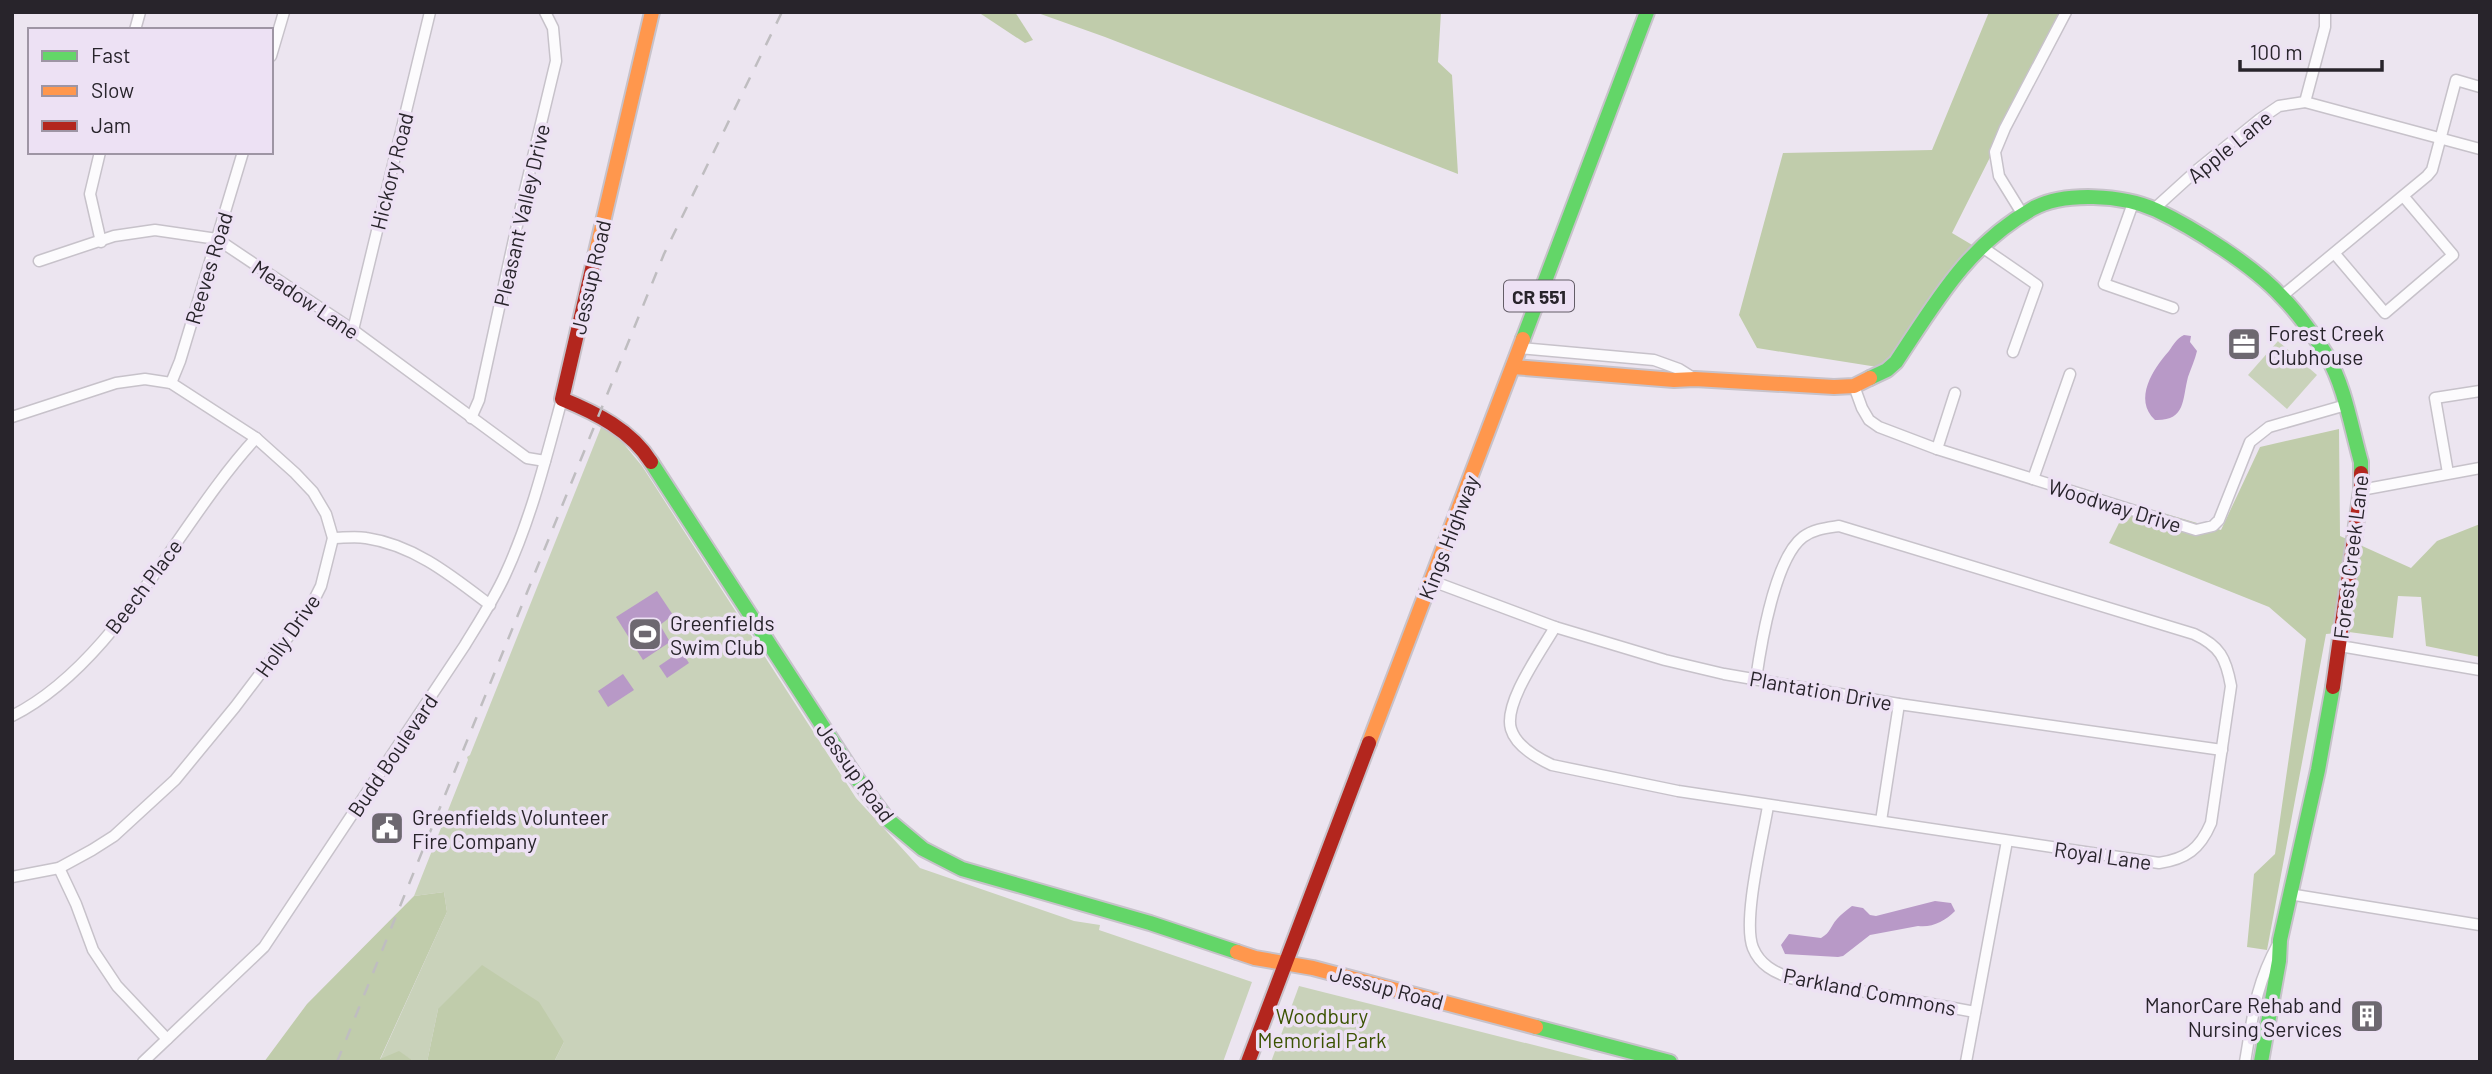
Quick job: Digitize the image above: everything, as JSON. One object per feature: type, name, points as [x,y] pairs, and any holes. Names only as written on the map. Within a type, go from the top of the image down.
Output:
[{"type":"street","points":[[273,50],[284,12]]},
{"type":"street","name":"Hickory Road","points":[[353,330],[430,12]]},
{"type":"street","name":"Pleasant Valley Drive","points":[[471,418],[480,400],[521,207],[556,61],[553,28],[545,12]]},
{"type":"street","name":"Jessup Road","points":[[652,12],[562,399],[614,423],[648,457],[855,776],[887,819],[923,849],[962,869],[1150,923],[1255,958],[1313,968],[1670,1062]]},
{"type":"street","name":"Kings Highway","points":[[1248,1062],[1647,12]]},
{"type":"street","points":[[2023,215],[1999,176],[1995,152],[2066,12]]},
{"type":"street","points":[[2325,12],[2325,27],[2305,102],[2480,149]]},
{"type":"street","points":[[2282,296],[2404,197],[2432,170],[2456,80],[2480,87]]},
{"type":"street","name":"Apple Lane","points":[[2154,209],[2260,119],[2279,106],[2305,102]]},
{"type":"street","points":[[100,154],[90,194],[101,242]]},
{"type":"street","name":"Reeves Road","points":[[170,383],[180,361],[242,154]]},
{"type":"street","name":"Forest Creek Lane","points":[[1513,367],[1674,380],[1854,386],[1887,370],[1896,362],[1955,274],[1992,237],[2034,208],[2067,198],[2099,196],[2132,206],[2154,209],[2233,255],[2260,275],[2282,296],[2328,356],[2346,405],[2361,462],[2361,490],[2340,646],[2318,770],[2280,940],[2279,961],[2261,1062]]},
{"type":"street","points":[[2334,254],[2385,313],[2453,255],[2404,197]]},
{"type":"street","points":[[2132,206],[2104,284],[2173,308]]},
{"type":"street","name":"Meadow Lane","points":[[38,261],[114,236],[155,230],[217,239],[353,330],[527,458],[545,461]]},
{"type":"street","points":[[1982,247],[2037,285],[2014,352]]},
{"type":"street","name":"Forest Creek Lane","points":[[1520,348],[1654,360],[1679,369],[1695,379]]},
{"type":"street","points":[[2033,480],[2070,374]]},
{"type":"street","points":[[12,417],[116,383],[145,379],[170,383],[256,438],[313,492],[326,514],[333,538],[365,538],[411,551],[450,574],[490,605]]},
{"type":"street","name":"Woodway Drive","points":[[1854,386],[1861,408],[1869,420],[1879,427],[1937,449],[2196,530],[2213,526],[2219,520],[2250,442],[2269,427],[2346,405]]},
{"type":"street","points":[[2448,473],[2435,398],[2480,391]]},
{"type":"street","points":[[1937,449],[1955,393]]},
{"type":"street","name":"Budd Boulevard","points":[[143,1062],[264,947],[490,605],[519,543],[562,399]]},
{"type":"street","name":"Beech Place","points":[[12,716],[46,694],[82,664],[132,603],[234,461],[256,438]]},
{"type":"street","points":[[2361,490],[2480,468]]},
{"type":"street","name":"Royal Lane","points":[[1555,627],[1517,694],[1511,714],[1511,729],[1535,757],[1552,765],[1768,806],[2159,863],[2178,860],[2194,849],[2205,838],[2211,823],[2231,686],[2228,665],[2219,651],[2208,640],[2194,634],[1839,526],[1819,528],[1802,537],[1783,567],[1763,634],[1756,679]]},
{"type":"street","name":"Holly Drive","points":[[12,877],[59,868],[114,836],[175,780],[243,697],[310,608],[321,586],[333,538]]},
{"type":"street","name":"Plantation Drive","points":[[1432,581],[1555,627],[1665,660],[1899,704],[2222,750]]},
{"type":"street","points":[[2340,646],[2480,670]]},
{"type":"street","points":[[1881,821],[1899,704]]},
{"type":"street","name":"Parkland Commons","points":[[1768,806],[1752,907],[1752,945],[1759,960],[1773,972],[1790,978],[1975,1012]]},
{"type":"street","points":[[1966,1062],[2007,841]]},
{"type":"street","points":[[59,868],[93,950],[117,986],[167,1039]]},
{"type":"street","points":[[2289,894],[2480,925]]},
{"type":"street","name":"Forest Creek Lane","points":[[2245,1062],[2258,989],[2264,969],[2280,940]]},
{"type":"green space","points":[[978,12],[1015,12],[1033,40],[1025,43]]},
{"type":"green space","points":[[1035,12],[1441,12],[1438,62],[1452,75],[1458,174],[1105,37]]},
{"type":"green space","points":[[1989,12],[2063,12],[1952,233],[1979,249],[1890,369],[1757,348],[1739,315],[1783,153],[1932,150]]},
{"type":"green space","points":[[2278,341],[2317,375],[2287,409],[2248,375]]},
{"type":"green space","points":[[604,420],[642,466],[856,798],[920,868],[1074,921],[1100,925],[1099,930],[1252,982],[1223,1062],[554,1062],[564,1042],[438,1009],[427,1062],[415,1062],[399,1052],[380,1060],[447,912],[444,892],[414,896],[467,757]]},
{"type":"green space","points":[[2339,429],[2340,536],[2411,568],[2437,541],[2480,524],[2480,657],[2426,646],[2421,597],[2398,596],[2393,638],[2349,632],[2326,634],[2267,950],[2247,947],[2254,874],[2275,854],[2306,639],[2269,607],[2109,543],[2129,503],[2221,530],[2260,447]]},
{"type":"green space","points":[[444,892],[447,912],[380,1059],[399,1051],[415,1062],[264,1062],[307,1004],[414,896]]},
{"type":"green space","points":[[482,965],[539,1002],[564,1042],[554,1062],[427,1062],[438,1009]]},
{"type":"green space","name":"Woodbury Memorial Park","points":[[1299,986],[1601,1062],[1271,1062]]},
{"type":"shaded area","points":[[2184,335],[2191,336],[2190,342],[2197,351],[2181,408],[2172,417],[2155,420],[2146,403],[2148,384],[2163,358]]},
{"type":"shaded area","name":"Greenfields Swim Club","points":[[657,591],[673,615],[660,625],[670,642],[643,660],[616,617]]},
{"type":"shaded area","points":[[681,651],[689,663],[667,678],[659,666]]},
{"type":"shaded area","points":[[623,674],[634,690],[608,707],[598,691]]},
{"type":"shaded area","points":[[1935,901],[1951,903],[1955,911],[1933,925],[1870,935],[1843,956],[1785,954],[1781,945],[1789,934],[1821,938],[1852,906],[1863,908],[1870,915],[1876,916]]},
{"type":"railway","points":[[337,1062],[664,254],[782,12]]},
{"type":"traffic: fast","points":[[1523,339],[1647,12]]},
{"type":"traffic: fast","points":[[1870,378],[1896,362],[1955,277],[1989,240],[2009,224],[2032,209],[2060,199],[2094,197],[2127,201],[2156,210],[2223,249],[2270,285],[2294,310],[2323,349],[2333,368],[2347,408],[2361,462],[2361,473]]},
{"type":"traffic: fast","points":[[651,462],[855,776],[887,819],[923,849],[962,869],[1150,923],[1237,952]]},
{"type":"traffic: fast","points":[[2261,1062],[2279,961],[2280,940],[2318,770],[2333,687]]},
{"type":"traffic: fast","points":[[1536,1027],[1670,1062]]},
{"type":"traffic: slow","points":[[595,256],[652,12]]},
{"type":"traffic: slow","points":[[1369,743],[1523,339]]},
{"type":"traffic: slow","points":[[1513,367],[1674,380],[1834,387],[1854,386],[1870,378]]},
{"type":"traffic: slow","points":[[1237,952],[1255,958],[1313,968],[1536,1027]]},
{"type":"traffic: jam","points":[[595,256],[562,399],[612,424],[633,441],[651,462]]},
{"type":"traffic: jam","points":[[2333,687],[2361,490],[2361,473]]},
{"type":"traffic: jam","points":[[1248,1062],[1369,743]]},
{"type":"place","name":"Forest Creek Clubhouse","points":[[2244,344]]},
{"type":"place","name":"Greenfields Swim Club","points":[[645,634]]},
{"type":"place","name":"Greenfields Volunteer Fire Company","points":[[387,828]]},
{"type":"place","name":"ManorCare Rehab and Nursing Services","points":[[2367,1016]]}]
